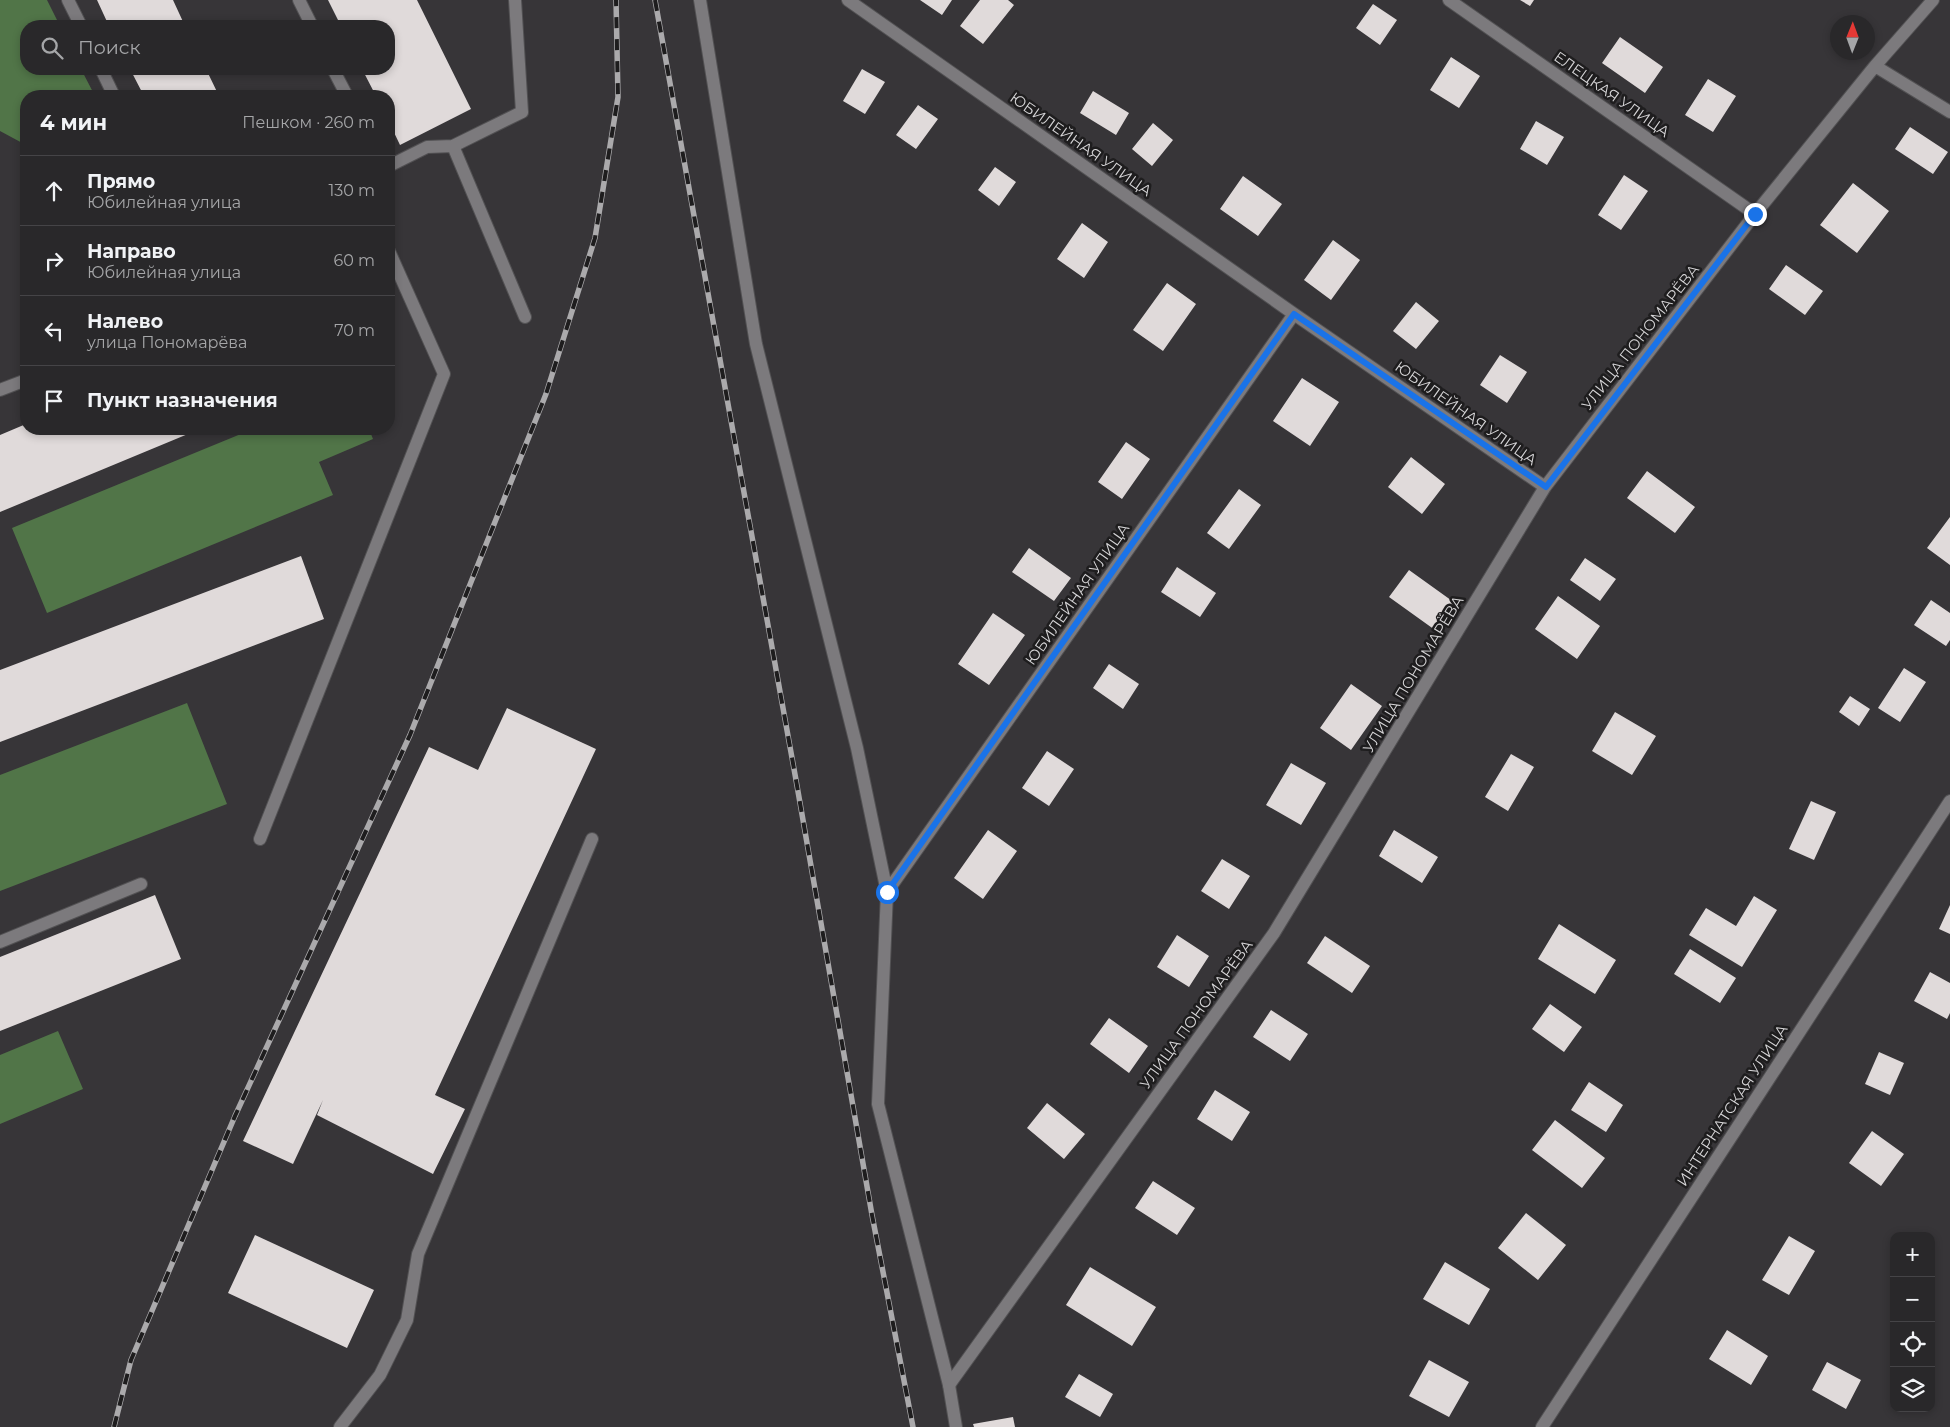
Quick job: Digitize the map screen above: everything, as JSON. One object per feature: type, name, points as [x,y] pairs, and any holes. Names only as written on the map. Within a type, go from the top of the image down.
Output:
[{"type":"street","points":[[68,0],[78,20]]},
{"type":"street","points":[[299,0],[309,20]]},
{"type":"street","points":[[395,163],[427,147],[453,146],[522,112],[515,0]]},
{"type":"street","points":[[700,0],[756,344],[857,748],[887,892],[878,1104],[948,1385],[956,1427]]},
{"type":"street","name":"ЮБИЛЕЙНАЯ УЛИЦА","points":[[848,0],[1294,314],[1546,487]]},
{"type":"street","name":"ЕЛЕЦКАЯ УЛИЦА","points":[[1449,0],[1755,214]]},
{"type":"street","name":"УЛИЦА ПОНОМАРЁВА","points":[[948,1385],[1274,933],[1546,487],[1755,214],[1875,66],[1933,0]]},
{"type":"street","points":[[1875,66],[1950,112]]},
{"type":"street","points":[[104,75],[111,90]]},
{"type":"street","points":[[336,75],[344,90]]},
{"type":"street","points":[[453,146],[525,317]]},
{"type":"street","points":[[260,839],[444,374],[395,264]]},
{"type":"street","name":"ЮБИЛЕЙНАЯ УЛИЦА","points":[[887,892],[1294,314]]},
{"type":"street","points":[[0,390],[20,382]]},
{"type":"street","name":"ИНТЕРНАТСКАЯ УЛИЦА","points":[[1542,1427],[1950,801]]},
{"type":"street","points":[[340,1427],[380,1375],[407,1320],[418,1254],[592,839]]},
{"type":"street","points":[[0,942],[141,884]]},
{"type":"green space","points":[[0,0],[47,0],[57,20],[20,20],[20,75],[84,75],[92,90],[20,90],[20,142],[0,131]]},
{"type":"green space","points":[[238,435],[371,435],[373,439],[319,462],[333,495],[47,613],[12,528]]},
{"type":"green space","points":[[187,703],[227,804],[0,891],[0,775]]},
{"type":"green space","points":[[58,1031],[83,1089],[0,1124],[0,1055]]},
{"type":"building","points":[[97,0],[173,0],[182,20],[106,20]]},
{"type":"building","points":[[328,0],[417,0],[471,109],[400,145],[395,135],[395,90],[373,90],[365,75],[395,75],[395,20],[338,20]]},
{"type":"building","points":[[920,0],[952,0],[942,15]]},
{"type":"building","points":[[980,0],[1008,0],[1014,5],[983,44],[960,26]]},
{"type":"building","points":[[1520,0],[1534,0],[1530,6]]},
{"type":"building","points":[[1373,4],[1397,20],[1380,45],[1356,28]]},
{"type":"building","points":[[1620,37],[1663,67],[1645,93],[1602,63]]},
{"type":"building","points":[[1451,57],[1480,76],[1459,108],[1430,90]]},
{"type":"building","points":[[862,69],[885,82],[865,114],[843,101]]},
{"type":"building","points":[[133,75],[209,75],[216,90],[141,90]]},
{"type":"building","points":[[1708,79],[1736,96],[1713,132],[1685,115]]},
{"type":"building","points":[[1093,91],[1129,113],[1116,135],[1080,113]]},
{"type":"building","points":[[918,105],[938,119],[916,149],[896,135]]},
{"type":"building","points":[[1536,121],[1564,137],[1547,165],[1520,149]]},
{"type":"building","points":[[1153,123],[1173,140],[1152,166],[1132,149]]},
{"type":"building","points":[[1910,127],[1948,152],[1933,174],[1895,149]]},
{"type":"building","points":[[995,167],[1016,182],[999,206],[978,190]]},
{"type":"building","points":[[1624,175],[1648,191],[1621,230],[1598,215]]},
{"type":"building","points":[[1243,176],[1282,204],[1258,236],[1220,209]]},
{"type":"building","points":[[1853,183],[1889,211],[1857,253],[1820,225]]},
{"type":"building","points":[[1082,223],[1108,242],[1084,278],[1057,259]]},
{"type":"building","points":[[1333,240],[1360,260],[1331,300],[1304,280]]},
{"type":"building","points":[[1786,265],[1823,291],[1805,315],[1769,289]]},
{"type":"building","points":[[1167,283],[1196,304],[1163,351],[1133,330]]},
{"type":"building","points":[[1416,302],[1439,321],[1416,349],[1393,331]]},
{"type":"building","points":[[1500,355],[1527,372],[1507,403],[1480,385]]},
{"type":"building","points":[[1302,378],[1339,402],[1310,446],[1273,421]]},
{"type":"building","points":[[20,427],[20,435],[186,435],[0,512],[0,435]]},
{"type":"building","points":[[1126,442],[1150,459],[1122,499],[1098,482]]},
{"type":"building","points":[[1411,457],[1445,484],[1422,514],[1388,487]]},
{"type":"building","points":[[1647,471],[1695,507],[1675,533],[1627,498]]},
{"type":"building","points":[[1239,489],[1261,505],[1229,549],[1207,533]]},
{"type":"building","points":[[1950,517],[1950,565],[1927,548]]},
{"type":"building","points":[[1029,548],[1071,578],[1054,601],[1012,572]]},
{"type":"building","points":[[301,556],[324,619],[0,742],[0,670]]},
{"type":"building","points":[[1585,558],[1616,579],[1600,601],[1570,580]]},
{"type":"building","points":[[1177,567],[1216,593],[1200,617],[1161,592]]},
{"type":"building","points":[[1409,570],[1455,603],[1435,630],[1389,597]]},
{"type":"building","points":[[1558,596],[1600,626],[1577,659],[1535,629]]},
{"type":"building","points":[[1931,600],[1950,613],[1950,640],[1946,646],[1914,625]]},
{"type":"building","points":[[993,613],[1025,635],[989,685],[958,664]]},
{"type":"building","points":[[1109,664],[1139,684],[1123,709],[1093,688]]},
{"type":"building","points":[[1904,668],[1926,682],[1900,722],[1878,708]]},
{"type":"building","points":[[1351,684],[1382,706],[1351,750],[1320,728]]},
{"type":"building","points":[[1850,696],[1870,709],[1859,726],[1839,712]]},
{"type":"building","points":[[507,708],[596,749],[435,1095],[465,1109],[433,1174],[317,1115],[323,1100],[293,1164],[243,1141],[429,747],[478,770]]},
{"type":"building","points":[[1615,712],[1656,736],[1632,775],[1592,751]]},
{"type":"building","points":[[1047,751],[1074,769],[1049,806],[1022,788]]},
{"type":"building","points":[[1511,754],[1534,767],[1508,811],[1485,797]]},
{"type":"building","points":[[1291,763],[1326,783],[1301,825],[1266,805]]},
{"type":"building","points":[[1811,801],[1836,812],[1814,860],[1789,849]]},
{"type":"building","points":[[988,830],[1017,851],[983,899],[954,878]]},
{"type":"building","points":[[1394,830],[1438,857],[1422,883],[1379,856]]},
{"type":"building","points":[[1222,859],[1250,876],[1229,909],[1201,891]]},
{"type":"building","points":[[155,895],[181,959],[0,1031],[0,957]]},
{"type":"building","points":[[1754,896],[1777,910],[1742,967],[1689,935],[1706,908],[1736,926]]},
{"type":"building","points":[[1950,905],[1950,934],[1939,929]]},
{"type":"building","points":[[1559,924],[1616,960],[1595,994],[1538,959]]},
{"type":"building","points":[[1177,935],[1209,956],[1189,987],[1157,967]]},
{"type":"building","points":[[1325,936],[1370,966],[1352,993],[1307,963]]},
{"type":"building","points":[[1690,949],[1736,978],[1720,1003],[1674,974]]},
{"type":"building","points":[[1930,972],[1950,983],[1950,1013],[1947,1019],[1914,1001]]},
{"type":"building","points":[[1550,1004],[1582,1027],[1564,1052],[1532,1029]]},
{"type":"building","points":[[1271,1010],[1308,1034],[1290,1061],[1253,1037]]},
{"type":"building","points":[[1109,1018],[1148,1046],[1129,1073],[1090,1044]]},
{"type":"building","points":[[1879,1052],[1904,1063],[1890,1095],[1865,1084]]},
{"type":"building","points":[[1589,1082],[1623,1105],[1606,1132],[1571,1110]]},
{"type":"building","points":[[1215,1090],[1250,1112],[1232,1141],[1197,1119]]},
{"type":"building","points":[[1047,1103],[1085,1134],[1064,1159],[1027,1128]]},
{"type":"building","points":[[1555,1120],[1605,1158],[1582,1188],[1532,1150]]},
{"type":"building","points":[[1872,1131],[1904,1154],[1881,1186],[1849,1163]]},
{"type":"building","points":[[1153,1181],[1195,1208],[1177,1235],[1135,1208]]},
{"type":"building","points":[[1526,1213],[1566,1245],[1538,1280],[1498,1248]]},
{"type":"building","points":[[255,1235],[374,1290],[347,1348],[228,1293]]},
{"type":"building","points":[[1789,1236],[1815,1251],[1789,1295],[1762,1280]]},
{"type":"building","points":[[1445,1262],[1490,1289],[1469,1325],[1423,1299]]},
{"type":"building","points":[[1090,1267],[1156,1307],[1132,1346],[1066,1305]]},
{"type":"building","points":[[1727,1330],[1768,1356],[1751,1385],[1709,1359]]},
{"type":"building","points":[[1429,1360],[1469,1382],[1449,1417],[1409,1396]]},
{"type":"building","points":[[1827,1362],[1861,1380],[1846,1409],[1812,1390]]},
{"type":"building","points":[[1079,1374],[1113,1394],[1100,1417],[1065,1397]]},
{"type":"building","points":[[1013,1417],[1015,1427],[974,1427],[973,1424]]},
{"type":"railway","points":[[114,1427],[131,1360],[235,1116],[410,735],[546,394],[595,238],[618,97],[616,0]]},
{"type":"railway","points":[[655,0],[796,780],[872,1215],[913,1427]]},
{"type":"route","points":[[887,892],[1294,314],[1546,487],[1755,214]]}]
